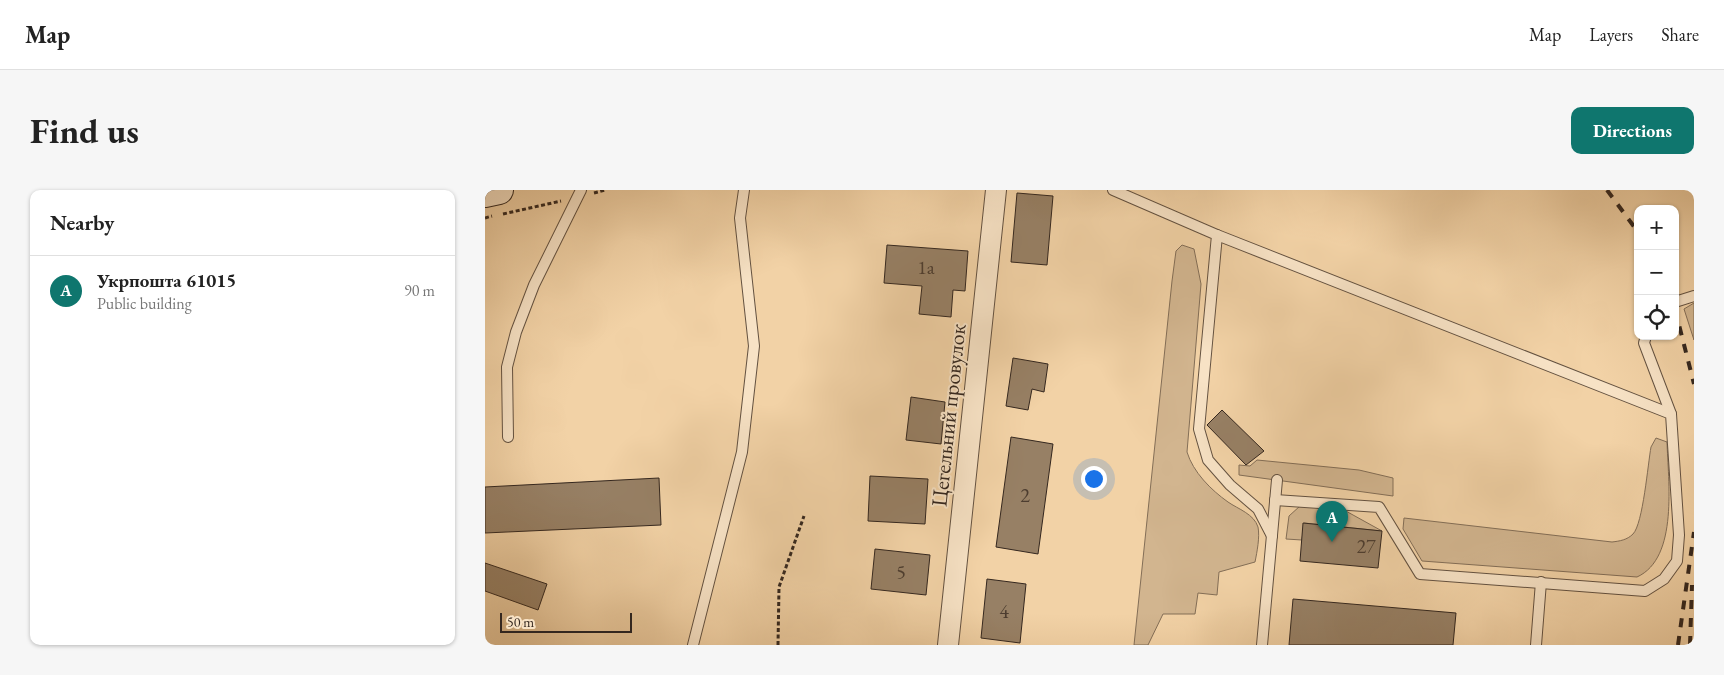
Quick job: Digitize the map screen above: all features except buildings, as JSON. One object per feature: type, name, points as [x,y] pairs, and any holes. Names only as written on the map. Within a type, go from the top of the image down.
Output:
[{"type":"street","points":[[485,193],[499,190]]},
{"type":"street","name":"Цегельний провулок","points":[[948,645],[995,190]]},
{"type":"lane","points":[[693,645],[742,452],[754,346],[740,218],[745,190]]},
{"type":"lane","points":[[1113,190],[1217,235],[1671,414]]},
{"type":"lane","points":[[508,437],[507,367],[516,332],[534,285],[579,194]]},
{"type":"lane","points":[[1217,235],[1199,429],[1207,460],[1230,485],[1258,509],[1272,536]]},
{"type":"lane","points":[[1679,301],[1694,296]]},
{"type":"lane","points":[[1275,500],[1379,507],[1420,574],[1645,591],[1664,579],[1677,561],[1679,535],[1671,414],[1645,340]]},
{"type":"lane","points":[[1262,645],[1277,480]]},
{"type":"lane","points":[[1536,645],[1541,582]]},
{"type":"path","points":[[485,218],[579,194],[605,190]]},
{"type":"path","points":[[778,645],[779,587],[804,516]]},
{"type":"shaded area","points":[[1182,245],[1194,249],[1201,284],[1187,452],[1194,467],[1209,486],[1256,522],[1259,535],[1258,544],[1255,562],[1219,572],[1217,595],[1198,593],[1195,614],[1163,614],[1148,645],[1134,645],[1172,281],[1176,251]]},
{"type":"shaded area","points":[[1694,303],[1694,340],[1684,309]]},
{"type":"shaded area","points":[[1656,438],[1667,442],[1668,517],[1660,553],[1650,567],[1637,577],[1422,561],[1403,529],[1404,518],[1612,542],[1623,540],[1633,534],[1637,528],[1651,447]]},
{"type":"shaded area","points":[[1257,460],[1359,470],[1393,478],[1393,496],[1239,475],[1239,465],[1250,466]]},
{"type":"shaded area","points":[[1300,506],[1344,510],[1382,531],[1304,523],[1302,540],[1286,539],[1289,516]]},
{"type":"railway","points":[[1607,190],[1634,227]]},
{"type":"railway","points":[[1679,325],[1694,384]]},
{"type":"railway","points":[[1678,645],[1694,532]]},
{"type":"railway","points":[[1690,645],[1692,585]]},
{"type":"place","name":"Укрпошта 61015","points":[[1332,542]]}]
